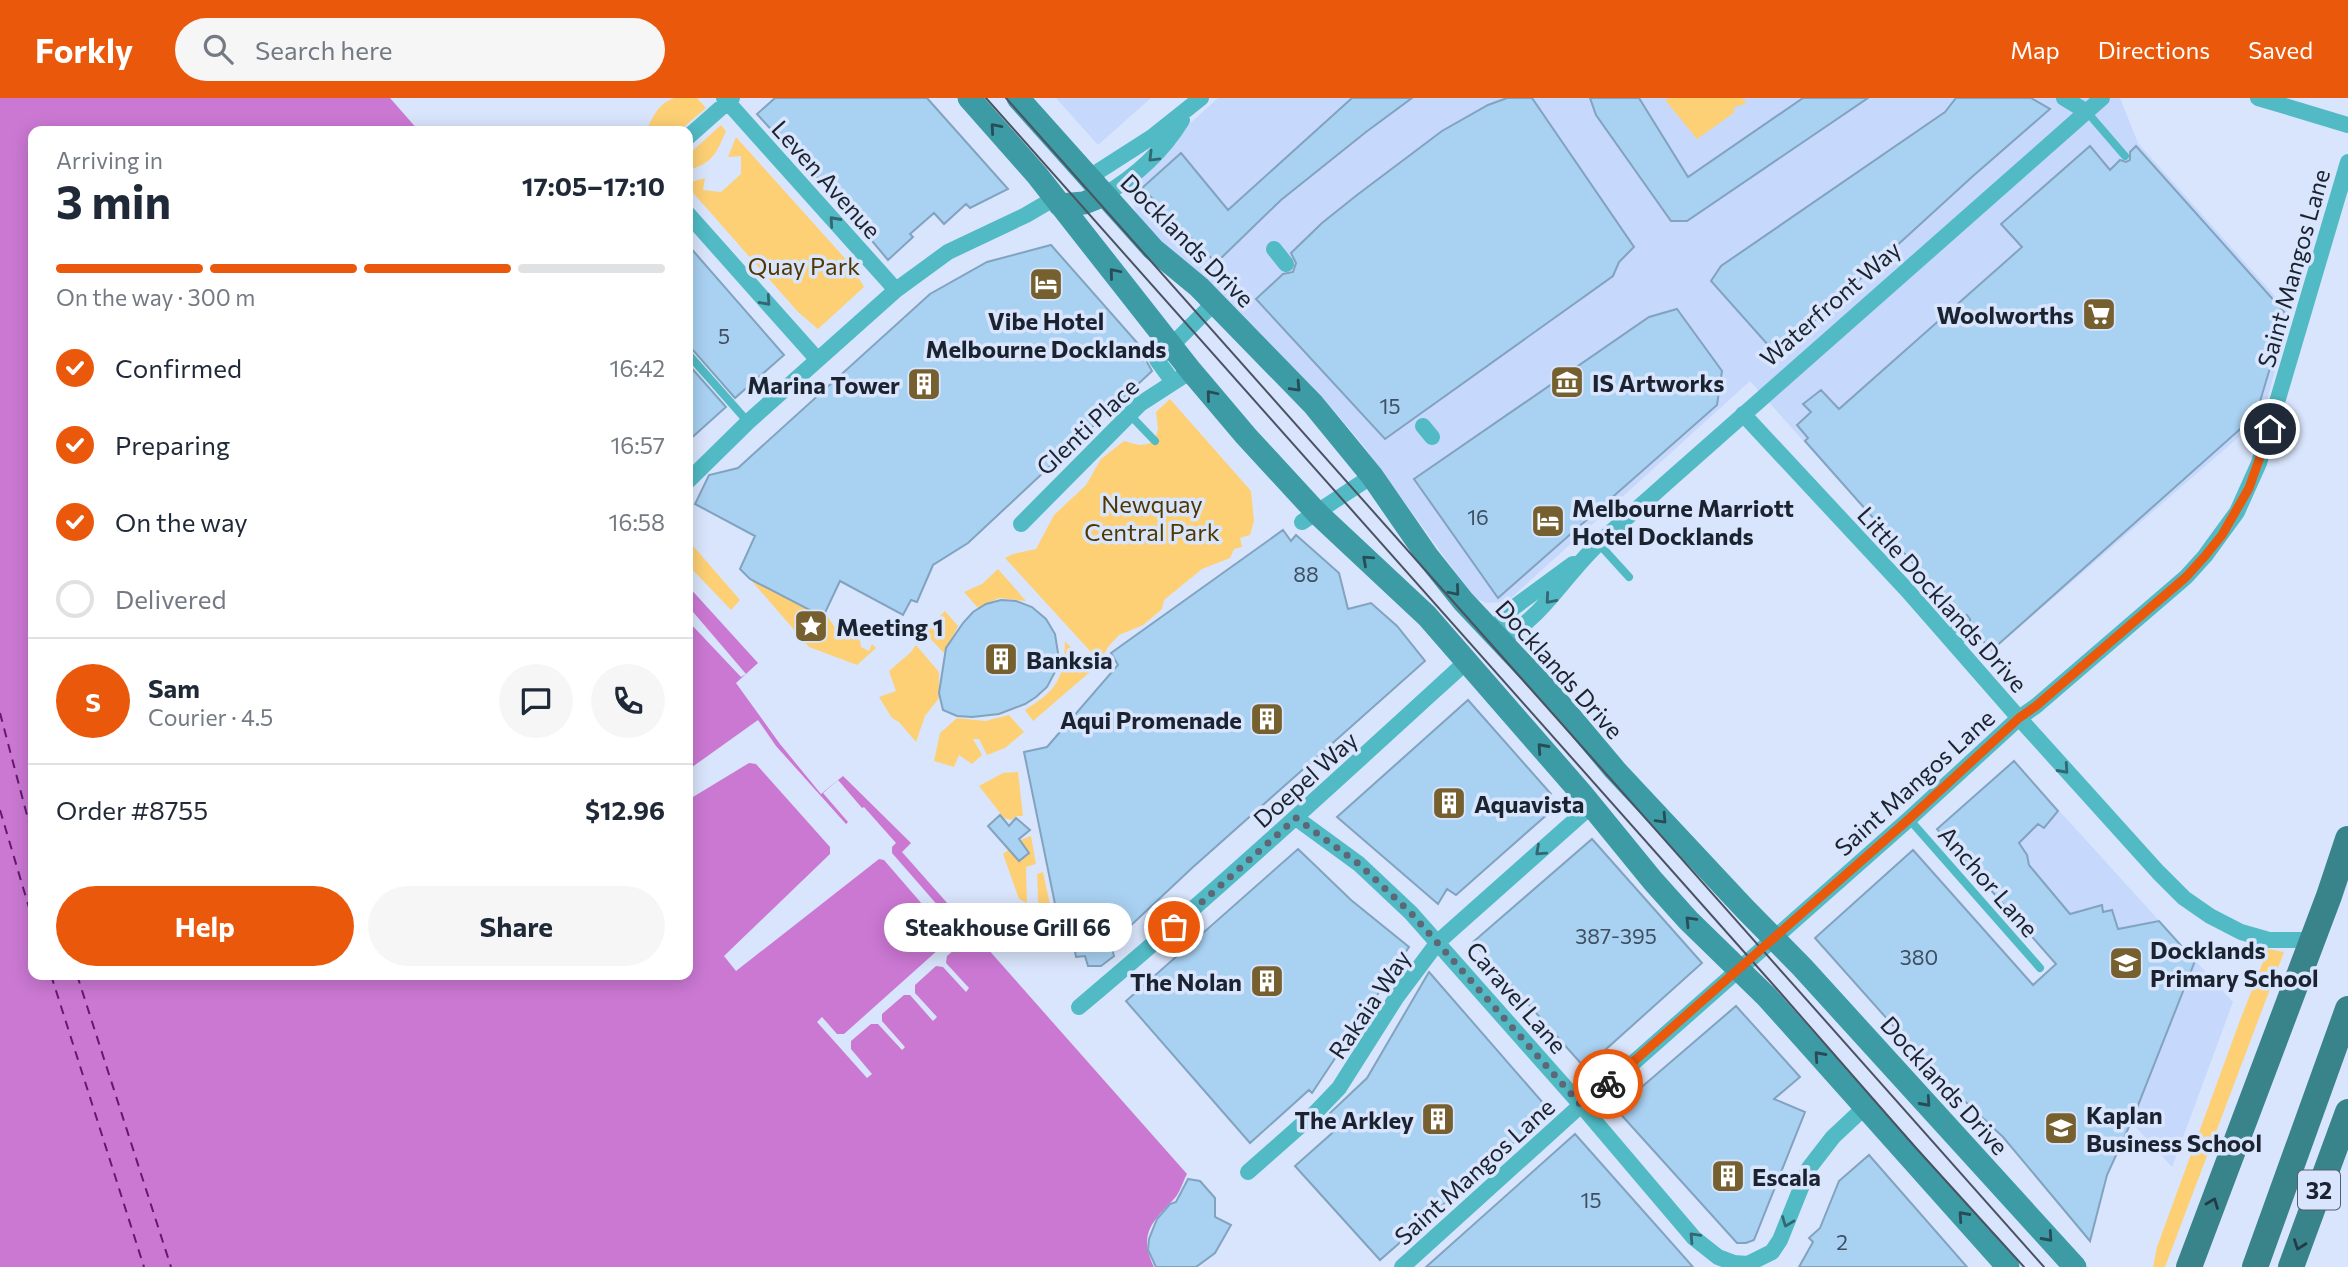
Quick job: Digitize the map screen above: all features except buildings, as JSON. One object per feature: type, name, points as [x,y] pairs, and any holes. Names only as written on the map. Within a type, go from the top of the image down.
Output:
[{"type":"main road","points":[[2189,1267],[2313,940],[2348,839]]},
{"type":"main road","points":[[2255,1267],[2348,1009]]},
{"type":"main road","name":"32","points":[[2291,1267],[2348,1112]]},
{"type":"street","points":[[969,98],[1058,202],[1171,345],[1182,376],[1246,436],[1309,517],[1418,606],[1670,900],[1767,998],[2008,1267]]},
{"type":"street","name":"Docklands Drive","points":[[1018,98],[1153,249],[1214,303],[1313,404],[1372,476],[1443,577],[1557,701],[1615,770],[1774,937],[2075,1267]]},
{"type":"street","points":[[2064,98],[2087,113]]},
{"type":"street","name":"Waterfront Way","points":[[1466,662],[1496,636],[1513,608],[1596,547],[2102,98]]},
{"type":"street","points":[[2258,98],[2348,125]]},
{"type":"street","points":[[693,133],[728,99]]},
{"type":"street","name":"Leven Avenue","points":[[728,99],[896,290]]},
{"type":"street","points":[[1096,186],[1195,103]]},
{"type":"street","points":[[693,476],[746,423],[896,290],[948,252],[1028,214],[1136,173],[1159,152],[1195,103]]},
{"type":"street","name":"Saint Mangos Lane","points":[[1402,1267],[1581,1105],[1598,1094],[1909,819],[2019,718],[2186,577],[2222,535],[2237,512],[2259,463],[2348,162]]},
{"type":"street","points":[[693,220],[817,359]]},
{"type":"street","points":[[1274,249],[1286,264]]},
{"type":"street","points":[[1171,345],[1214,303]]},
{"type":"street","name":"Glenti Place","points":[[1021,524],[1129,414],[1146,399],[1182,376]]},
{"type":"street","name":"Little Docklands Drive","points":[[1744,414],[1907,590],[2158,873],[2184,898],[2210,916],[2241,932],[2269,940],[2313,940]]},
{"type":"street","points":[[1309,517],[1372,476]]},
{"type":"street","name":"Doepel Way","points":[[1079,1007],[1174,927],[1466,662]]},
{"type":"street","name":"Rakaia Way","points":[[1248,1172],[1317,1112],[1339,1088],[1396,998],[1438,942],[1591,806]]},
{"type":"street","name":"Caravel Lane","points":[[1296,818],[1368,873],[1438,942],[1700,1244],[1727,1261],[1754,1265]]},
{"type":"street","points":[[1754,1265],[1776,1247],[1802,1182],[1816,1156],[1865,1107]]},
{"type":"lane","points":[[2087,113],[2126,156]]},
{"type":"lane","points":[[693,360],[746,423]]},
{"type":"lane","points":[[1129,414],[1155,441]]},
{"type":"lane","points":[[1596,547],[1629,578]]},
{"type":"lane","points":[[1950,641],[1964,621]]},
{"type":"lane","points":[[1950,641],[1972,630]]},
{"type":"lane","name":"Anchor Lane","points":[[1909,819],[2040,968]]},
{"type":"shaded area","points":[[0,98],[390,98],[415,126],[28,126],[28,980],[693,980],[693,592],[758,663],[736,683],[780,744],[821,794],[843,776],[911,843],[902,852],[1187,1174],[1176,1196],[1154,1222],[1147,1237],[1149,1256],[1154,1267],[0,1267]]},
{"type":"shaded area","points":[[1056,98],[1151,98],[1098,145]]},
{"type":"shaded area","points":[[1218,98],[2120,98],[2138,143],[2290,313],[2263,416],[1991,652],[1750,381],[1511,598],[1504,602],[1487,603],[1470,592],[1363,445],[1321,395],[1240,314],[1138,219],[1130,192],[1132,185],[1185,128]]},
{"type":"shaded area","name":"Docklands Primary School","points":[[2014,761],[2233,1002],[2172,1167],[2019,998],[2056,964],[1937,829]]},
{"type":"green space","points":[[697,98],[706,108],[685,126],[649,126],[660,107],[669,100]]},
{"type":"green space","points":[[1742,98],[1747,103],[1733,108],[1735,112],[1697,139],[1665,100]]},
{"type":"green space","points":[[721,125],[726,131],[713,156],[693,168],[693,150]]},
{"type":"green space","name":"Quay Park","points":[[736,137],[851,265],[864,287],[818,329],[798,312],[693,193],[693,182],[705,178],[703,190],[721,192],[741,174],[741,156],[728,157]]},
{"type":"green space","name":"Newquay Central Park","points":[[1170,399],[1251,491],[1254,521],[1250,535],[1240,538],[1242,547],[1234,549],[1230,558],[1202,569],[1164,600],[1162,609],[1143,625],[1119,635],[1100,662],[1005,558],[1036,549],[1054,515],[1086,485],[1101,459],[1124,441],[1139,445],[1155,440],[1158,429],[1156,412]]},
{"type":"green space","points":[[693,546],[740,600],[731,610],[693,570]]},
{"type":"green space","points":[[998,569],[1026,601],[999,598],[978,608],[964,592],[982,584]]},
{"type":"green space","points":[[750,579],[823,616],[825,613],[842,638],[851,633],[860,641],[861,647],[869,651],[872,644],[876,648],[857,665],[809,647]]},
{"type":"green space","points":[[945,611],[958,626],[944,653],[924,632]]},
{"type":"green space","points":[[1065,641],[1091,671],[1033,721],[1025,710],[1045,696],[1057,682],[1063,665]]},
{"type":"green space","points":[[916,645],[939,672],[939,698],[925,716],[916,742],[899,722],[892,718],[879,697],[896,691],[889,671]]},
{"type":"green space","points":[[1009,715],[1024,732],[1005,748],[987,755],[979,739],[973,739],[982,755],[972,764],[959,755],[954,767],[934,761],[940,733],[957,718],[985,721]]},
{"type":"green space","points":[[1018,772],[1023,816],[1016,816],[1012,820],[1004,818],[979,786],[1003,773]]},
{"type":"green space","points":[[1031,836],[1036,864],[1026,867],[1027,903],[1019,899],[1003,854]]},
{"type":"green space","points":[[1043,872],[1058,943],[1039,921],[1037,874]]},
{"type":"green space","points":[[2268,949],[2284,952],[2165,1267],[2153,1267],[2157,1247]]},
{"type":"pier","points":[[693,612],[746,674],[741,677],[693,626]]},
{"type":"pier","points":[[758,720],[776,746],[846,824],[848,822],[823,793],[838,780],[862,808],[864,807],[896,843],[892,847],[892,853],[967,939],[947,956],[946,963],[969,988],[966,992],[943,967],[936,966],[915,985],[915,993],[937,1017],[933,1021],[910,995],[904,995],[882,1014],[882,1021],[905,1047],[902,1050],[878,1024],[871,1024],[851,1041],[851,1049],[872,1074],[867,1078],[817,1022],[822,1017],[837,1034],[844,1034],[948,941],[948,934],[884,860],[879,859],[736,971],[724,956],[830,854],[830,847],[756,764],[749,763],[693,797],[693,766]]},
{"type":"ferry route","points":[[0,713],[28,819]]},
{"type":"ferry route","points":[[0,810],[28,904]]},
{"type":"ferry route","points":[[53,980],[144,1267]]},
{"type":"ferry route","points":[[79,980],[171,1267]]},
{"type":"tram line","points":[[986,98],[2024,1267]]},
{"type":"tram line","points":[[1006,98],[2044,1267]]},
{"type":"way so far","points":[[1174,927],[1296,818],[1359,864],[1411,913],[1581,1105],[1608,1084]]},
{"type":"place","name":"Vibe Hotel Melbourne Docklands","points":[[1046,284]]},
{"type":"place","name":"Woolworths","points":[[2099,314]]},
{"type":"place","name":"IS Artworks","points":[[1567,382]]},
{"type":"place","name":"Marina Tower","points":[[924,384]]},
{"type":"place","name":"Melbourne Marriott Hotel Docklands","points":[[1548,521]]},
{"type":"place","name":"Meeting 1","points":[[811,626]]},
{"type":"place","name":"Banksia","points":[[1001,659]]},
{"type":"place","name":"Aqui Promenade","points":[[1267,719]]},
{"type":"place","name":"Aquavista","points":[[1449,803]]},
{"type":"place","name":"Steakhouse Grill 66","points":[[1174,927]]},
{"type":"place","name":"Docklands Primary School","points":[[2126,963]]},
{"type":"place","name":"The Nolan","points":[[1267,981]]},
{"type":"place","name":"The Arkley","points":[[1438,1119]]},
{"type":"place","name":"Kaplan Business School","points":[[2061,1128]]},
{"type":"place","name":"Escala","points":[[1728,1176]]},
{"type":"route","points":[[1608,1084],[1909,819],[2019,718],[2186,577],[2222,535],[2237,512],[2259,463],[2270,429]]}]
